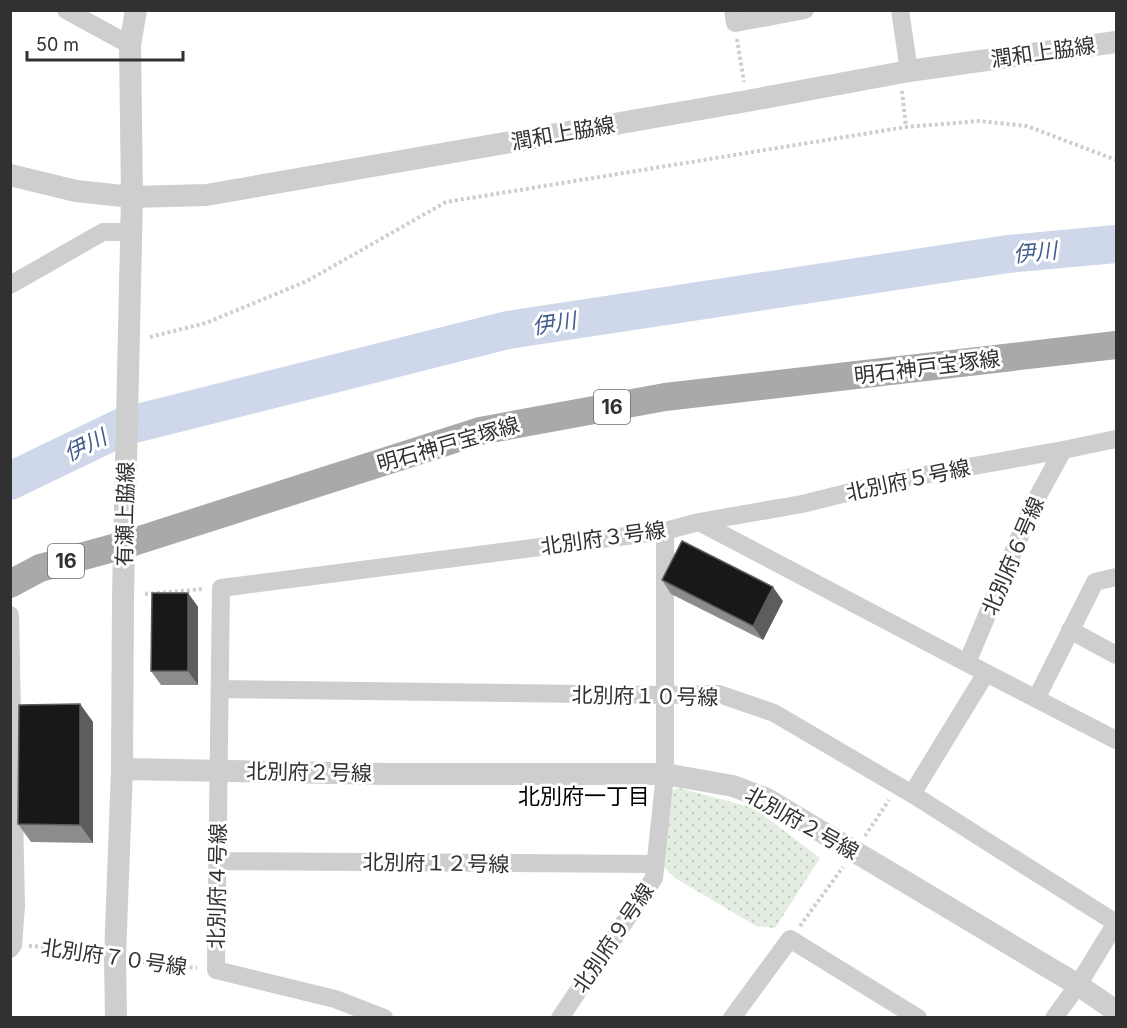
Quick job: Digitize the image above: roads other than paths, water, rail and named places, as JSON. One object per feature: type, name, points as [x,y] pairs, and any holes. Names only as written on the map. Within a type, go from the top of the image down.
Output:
[{"type":"main road","name":"明石神戸宝塚線","points":[[10,584],[40,568],[124,545],[480,431],[666,397],[1116,345]]},
{"type":"street","points":[[66,10],[130,45]]},
{"type":"street","name":"有瀬上脇線","points":[[116,1017],[115,957],[122,768],[123,596],[132,197],[130,45],[136,10]]},
{"type":"street","points":[[734,16],[805,10]]},
{"type":"street","points":[[900,10],[904,72]]},
{"type":"street","name":"潤和上脇線","points":[[10,175],[76,191],[132,197],[206,195],[904,72],[1116,42]]},
{"type":"street","points":[[10,285],[102,232],[131,232]]},
{"type":"street","name":"北別府５号線","points":[[699,522],[802,504],[907,478],[1116,439]]},
{"type":"street","name":"北別府６号線","points":[[967,663],[1032,507],[1063,450]]},
{"type":"street","points":[[699,522],[1116,740]]},
{"type":"street","name":"北別府３号線","points":[[220,689],[221,588],[665,531],[699,522]]},
{"type":"street","name":"北別府９号線","points":[[560,1017],[654,878],[665,774],[665,531]]},
{"type":"street","points":[[1036,699],[1095,582],[1116,577]]},
{"type":"street","points":[[10,615],[16,906],[12,947]]},
{"type":"street","points":[[1070,630],[1116,656]]},
{"type":"street","points":[[905,790],[986,673]]},
{"type":"street","points":[[219,770],[220,689]]},
{"type":"street","name":"北別府１０号線","points":[[220,689],[719,694],[774,713],[905,790],[1116,923]]},
{"type":"street","name":"北別府２号線","points":[[122,768],[387,774],[665,774],[733,786],[765,798],[1078,985],[1116,1011]]},
{"type":"street","name":"北別府４号線","points":[[219,770],[216,970],[334,999],[384,1017]]},
{"type":"street","name":"北別府１２号線","points":[[217,861],[655,864]]},
{"type":"street","points":[[1054,1017],[1078,985],[1116,923]]},
{"type":"street","points":[[732,1017],[790,939],[918,1017]]},
{"type":"waterway","name":"伊川","points":[[10,481],[122,427],[508,330],[1008,254],[1116,244]]},
{"type":"district","name":"北別府一丁目","points":[[584,796]]}]
